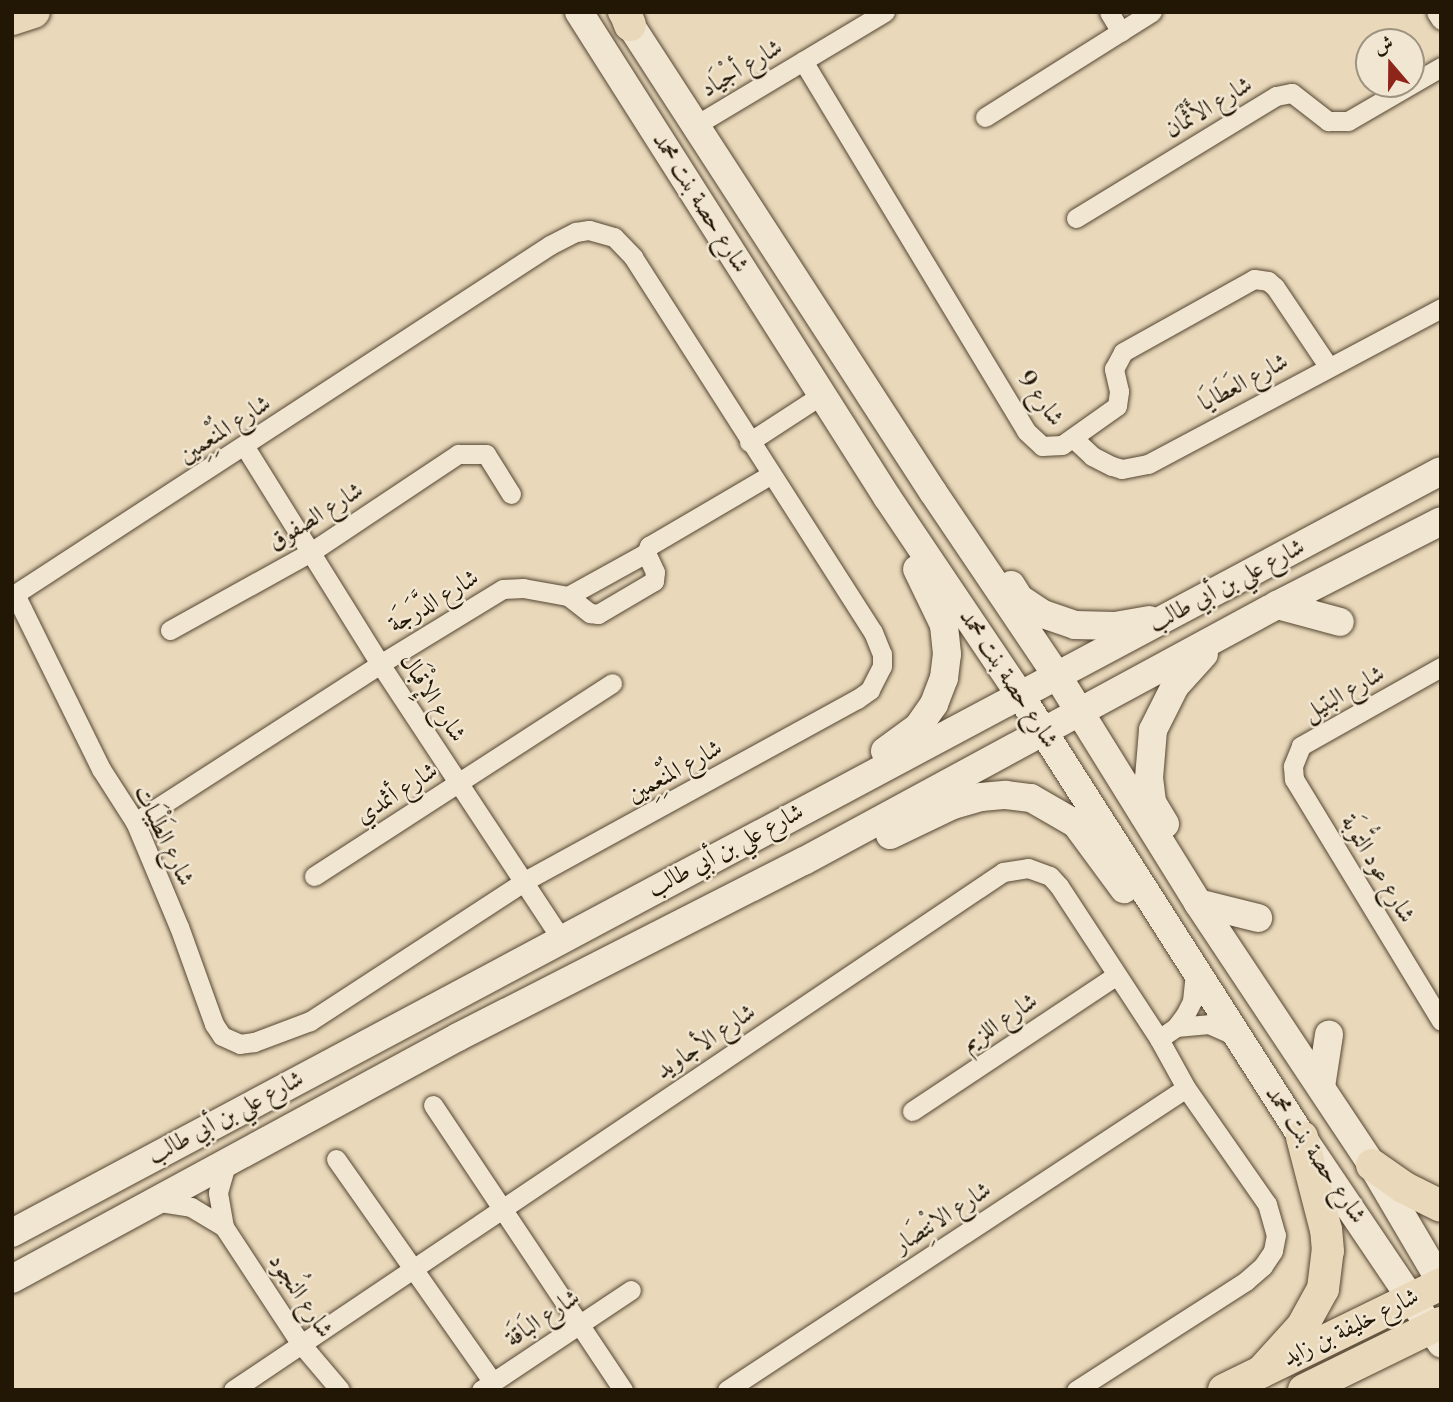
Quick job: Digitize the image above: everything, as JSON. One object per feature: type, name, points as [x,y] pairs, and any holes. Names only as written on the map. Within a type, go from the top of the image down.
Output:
[{"type":"main road","points":[[12,19],[34,12]]},
{"type":"main road","name":"شارع حصة بنت محمد","points":[[579,12],[887,497],[1044,732],[1302,1137],[1412,1299],[1437,1331]]},
{"type":"main road","name":"شارع حصة بنت محمد","points":[[626,17],[1058,677],[1198,903],[1372,1166],[1441,1283]]},
{"type":"main road","name":"شارع علي بن أبي طالب","points":[[12,1233],[561,937],[1058,677],[1441,471]]},
{"type":"main road","points":[[791,818],[822,787],[900,742],[918,727],[934,704],[944,677],[947,654],[944,625],[891,523],[887,497]]},
{"type":"main road","points":[[948,512],[975,534],[1020,598],[1043,614],[1075,625],[1115,626],[1147,621],[1264,562],[1287,554]]},
{"type":"main road","name":"شارع علي بن أبي طالب","points":[[12,1279],[458,1037],[804,861],[1277,605],[1441,521]]},
{"type":"main road","points":[[1277,605],[1340,622]]},
{"type":"main road","points":[[1219,638],[1175,686],[1160,711],[1150,752],[1152,802],[1187,861],[1198,903],[1258,918]]},
{"type":"main road","points":[[804,861],[858,851],[953,805],[1006,795],[1031,798],[1076,824],[1131,899],[1174,934]]},
{"type":"main road","points":[[1321,1087],[1329,1035]]},
{"type":"main road","points":[[1261,1371],[1302,1327],[1323,1289],[1328,1251],[1326,1230],[1302,1137]]},
{"type":"main road","points":[[1372,1166],[1403,1187],[1441,1206]]},
{"type":"main road","name":"شارع خليفة بن زايد","points":[[1224,1390],[1441,1283]]},
{"type":"main road","name":"شارع خليفة بن زايد","points":[[1304,1390],[1437,1331]]},
{"type":"street","name":"شارع أجْيَاد","points":[[696,125],[885,12]]},
{"type":"street","points":[[1109,12],[1121,32]]},
{"type":"street","points":[[985,117],[1152,12]]},
{"type":"street","points":[[1436,12],[1441,20]]},
{"type":"street","name":"شارع 9","points":[[803,61],[1026,430],[1042,446],[1048,448],[1073,438],[1117,406],[1119,391],[1114,369],[1123,352],[1254,279],[1268,281],[1275,287],[1328,366]]},
{"type":"street","name":"شارع الأَثْمَان","points":[[1076,218],[1276,96],[1292,93],[1328,121],[1348,121],[1441,67]]},
{"type":"street","name":"شارع المُنْعِمِين","points":[[14,594],[245,447],[550,245],[576,232],[589,230],[614,236],[633,257],[770,475],[873,632],[882,654],[878,678],[870,690],[857,699],[526,881],[310,1021],[254,1042]]},
{"type":"street","name":"شارع العَطَايَا","points":[[1073,438],[1103,463],[1122,469],[1148,464],[1441,308]]},
{"type":"street","points":[[749,442],[823,394]]},
{"type":"street","name":"شارع الإِقْبَال","points":[[245,447],[380,664],[561,937]]},
{"type":"street","name":"شارع الصفوق","points":[[170,629],[311,552],[458,454],[486,454],[512,494]]},
{"type":"street","points":[[568,596],[646,552],[658,541],[770,475]]},
{"type":"street","name":"شارع الدَّرَجَة","points":[[135,822],[380,664],[503,589],[523,588],[568,596],[590,613],[598,614],[654,581],[655,572],[646,552]]},
{"type":"street","name":"شارع الطَيْبَات","points":[[14,594],[102,769],[135,822],[179,927],[214,1024],[229,1041],[240,1044],[254,1042]]},
{"type":"street","name":"شارع البتيل","points":[[1294,779],[1293,766],[1301,746],[1441,667]]},
{"type":"street","name":"شارع أثمدي","points":[[314,876],[612,683]]},
{"type":"street","name":"شارع عود التُّوبَة","points":[[1294,779],[1441,1021]]},
{"type":"street","name":"شارع الأجاويد","points":[[233,1390],[1003,872],[1028,868],[1050,876],[1059,886],[1115,976],[1159,1039],[1186,1088],[1267,1204],[1276,1235],[1273,1251],[1263,1266],[1246,1281],[1076,1390]]},
{"type":"street","points":[[1159,1039],[1176,1027],[1192,1001],[1195,970]]},
{"type":"street","name":"شارع اللزيم","points":[[912,1111],[1115,976]]},
{"type":"street","points":[[1176,1027],[1209,1024],[1239,1038]]},
{"type":"street","name":"شارع الانْتِصَار","points":[[739,1387],[1186,1088]]},
{"type":"street","points":[[433,1105],[623,1390]]},
{"type":"street","points":[[336,1159],[414,1268],[487,1386]]},
{"type":"street","name":"شارع النُجود","points":[[227,1161],[218,1193],[224,1227],[301,1344],[340,1390]]},
{"type":"street","name":"شارع النُجود","points":[[153,1201],[191,1207],[224,1227]]},
{"type":"street","name":"شارع البَاقَة","points":[[487,1386],[631,1290]]}]
